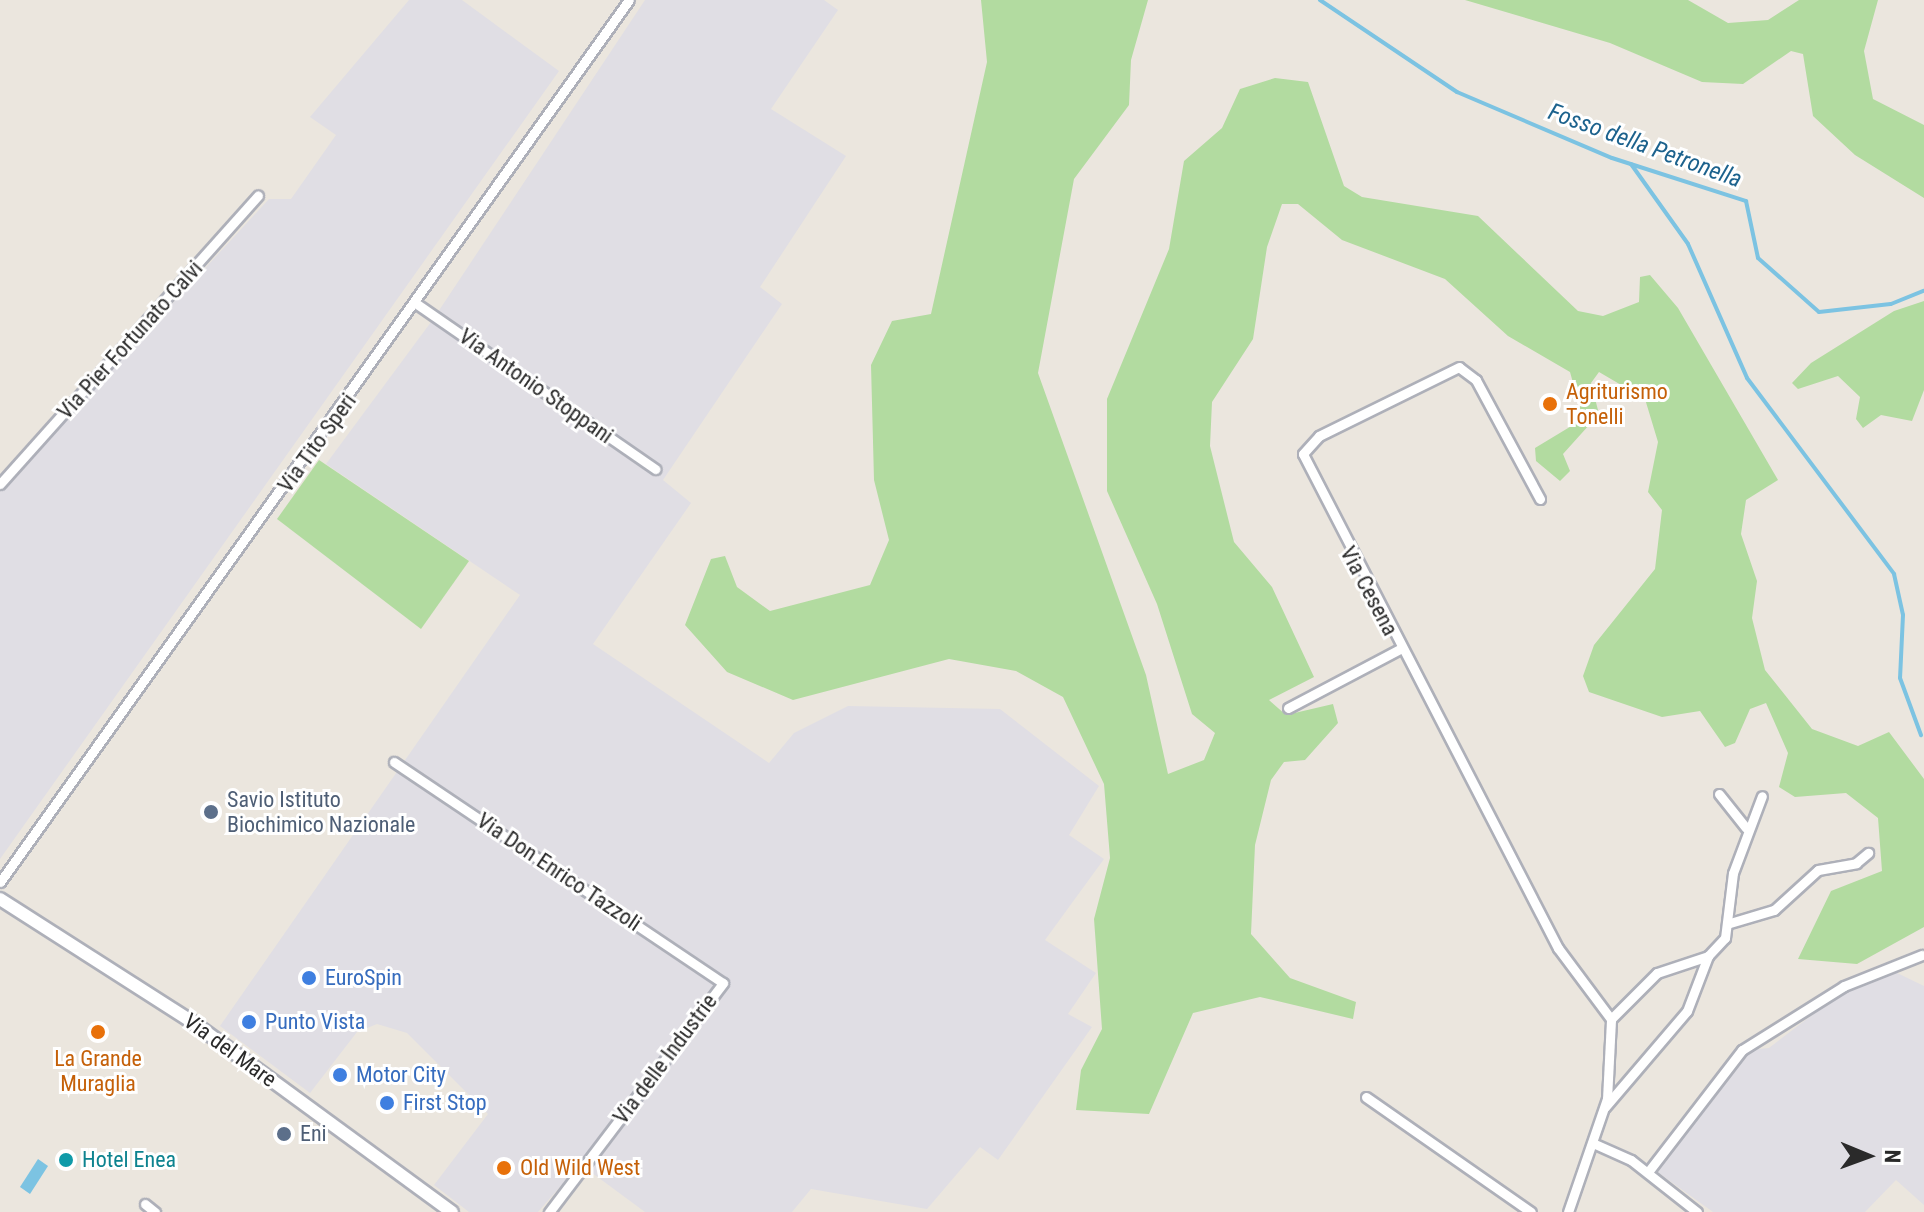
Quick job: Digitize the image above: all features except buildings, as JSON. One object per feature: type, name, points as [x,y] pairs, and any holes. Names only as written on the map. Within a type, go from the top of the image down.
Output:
[{"type":"main road","name":"Via del Mare","points":[[0,899],[188,1019],[452,1212]]},
{"type":"street","name":"Via Tito Speri","points":[[0,882],[417,304],[629,0]]},
{"type":"street","name":"Via Pier Fortunato Calvi","points":[[0,484],[258,195]]},
{"type":"street","name":"Via Antonio Stoppani","points":[[417,304],[655,469]]},
{"type":"street","name":"Via Cesena","points":[[1540,499],[1479,383],[1463,368],[1445,370],[1310,442],[1303,458],[1308,475],[1558,948],[1611,1019]]},
{"type":"street","points":[[1288,708],[1400,649]]},
{"type":"street","name":"Via Don Enrico Tazzoli","points":[[394,762],[723,983]]},
{"type":"street","points":[[1719,794],[1746,828]]},
{"type":"street","points":[[1605,1107],[1687,1011],[1708,956],[1730,923],[1731,882],[1746,828],[1762,796]]},
{"type":"street","points":[[1730,923],[1774,910],[1821,868],[1856,863],[1868,853]]},
{"type":"street","points":[[1648,1172],[1742,1050],[1844,986],[1922,955]]},
{"type":"street","points":[[1568,1212],[1595,1144],[1605,1107],[1611,1019],[1657,973],[1708,956]]},
{"type":"street","name":"Via delle Industrie","points":[[549,1212],[723,983]]},
{"type":"street","points":[[1366,1097],[1531,1212]]},
{"type":"street","points":[[1595,1144],[1648,1172],[1697,1212]]},
{"type":"street","points":[[145,1204],[155,1212]]},
{"type":"shaded area","points":[[409,0],[462,0],[559,71],[0,859],[0,490],[269,199],[291,199],[336,135],[310,117]]},
{"type":"shaded area","points":[[645,0],[824,0],[838,10],[771,109],[846,156],[760,287],[782,304],[663,480],[691,503],[593,644],[769,763],[794,733],[848,706],[1000,709],[1099,786],[1069,835],[1104,859],[1045,940],[1096,973],[1068,1014],[1092,1027],[998,1160],[980,1147],[927,1209],[811,1189],[792,1212],[645,1212],[580,1164],[538,1212],[469,1212],[434,1185],[488,1114],[407,1033],[377,1024],[357,1032],[310,1093],[220,1026],[520,595],[326,464],[434,318]]},
{"type":"shaded area","points":[[1895,972],[1924,986],[1924,1205],[1896,1180],[1865,1212],[1713,1212],[1656,1171],[1746,1050],[1769,1048],[1837,996]]},
{"type":"green space","points":[[981,0],[1148,0],[1131,60],[1129,105],[1074,179],[1038,373],[1146,675],[1168,774],[1204,760],[1215,733],[1192,714],[1157,604],[1107,491],[1107,399],[1169,249],[1184,161],[1222,128],[1240,89],[1275,78],[1308,82],[1344,186],[1362,197],[1478,216],[1578,311],[1603,316],[1639,302],[1640,277],[1650,275],[1678,308],[1778,480],[1746,500],[1741,534],[1757,581],[1752,618],[1765,670],[1812,729],[1858,746],[1889,732],[1924,779],[1924,927],[1857,964],[1798,959],[1831,891],[1882,871],[1878,818],[1846,793],[1795,797],[1779,787],[1788,753],[1766,703],[1750,709],[1735,743],[1725,747],[1700,711],[1662,717],[1589,692],[1583,676],[1594,645],[1655,569],[1662,510],[1648,492],[1658,442],[1645,399],[1599,372],[1591,383],[1599,414],[1563,454],[1570,471],[1560,481],[1536,461],[1535,448],[1583,419],[1570,372],[1508,336],[1445,279],[1342,240],[1298,204],[1282,204],[1267,247],[1253,339],[1212,402],[1210,446],[1234,542],[1272,587],[1314,677],[1269,700],[1286,715],[1333,704],[1338,723],[1305,760],[1284,762],[1271,780],[1255,845],[1251,934],[1290,978],[1356,1002],[1353,1019],[1260,997],[1193,1013],[1149,1114],[1076,1110],[1081,1070],[1102,1029],[1094,919],[1110,858],[1104,784],[1063,697],[1016,671],[949,659],[793,700],[727,672],[685,625],[711,559],[725,556],[737,587],[770,611],[870,585],[889,540],[874,480],[871,365],[892,321],[931,314],[987,62]]},
{"type":"green space","points":[[1465,0],[1688,0],[1728,23],[1768,20],[1799,0],[1878,0],[1864,51],[1873,99],[1924,125],[1924,198],[1855,155],[1813,116],[1803,54],[1791,51],[1743,84],[1702,82],[1610,43]]},
{"type":"green space","points":[[1924,301],[1924,390],[1912,421],[1881,415],[1863,428],[1856,419],[1860,397],[1838,376],[1798,389],[1792,383],[1811,363],[1894,311]]},
{"type":"green space","points":[[319,460],[469,561],[421,629],[277,519]]},
{"type":"water","points":[[38,1159],[48,1166],[30,1194],[20,1187]]},
{"type":"waterway","name":"Fosso della Petronella","points":[[1320,0],[1457,92],[1612,158],[1746,201],[1758,258],[1819,312],[1891,304],[1924,291]]},
{"type":"waterway","points":[[1631,164],[1688,244],[1747,378],[1894,574],[1903,615],[1900,678],[1921,735]]},
{"type":"place","name":"Agriturismo Tonelli","points":[[1550,404]]},
{"type":"place","name":"Savio Istituto Biochimico Nazionale","points":[[211,812]]},
{"type":"place","name":"EuroSpin","points":[[309,978]]},
{"type":"place","name":"Punto Vista","points":[[249,1022]]},
{"type":"place","name":"La Grande Muraglia","points":[[98,1032]]},
{"type":"place","name":"Motor City","points":[[340,1075]]},
{"type":"place","name":"First Stop","points":[[387,1103]]},
{"type":"place","name":"Eni","points":[[284,1134]]},
{"type":"place","name":"Hotel Enea","points":[[66,1160]]},
{"type":"place","name":"Old Wild West","points":[[504,1168]]}]
